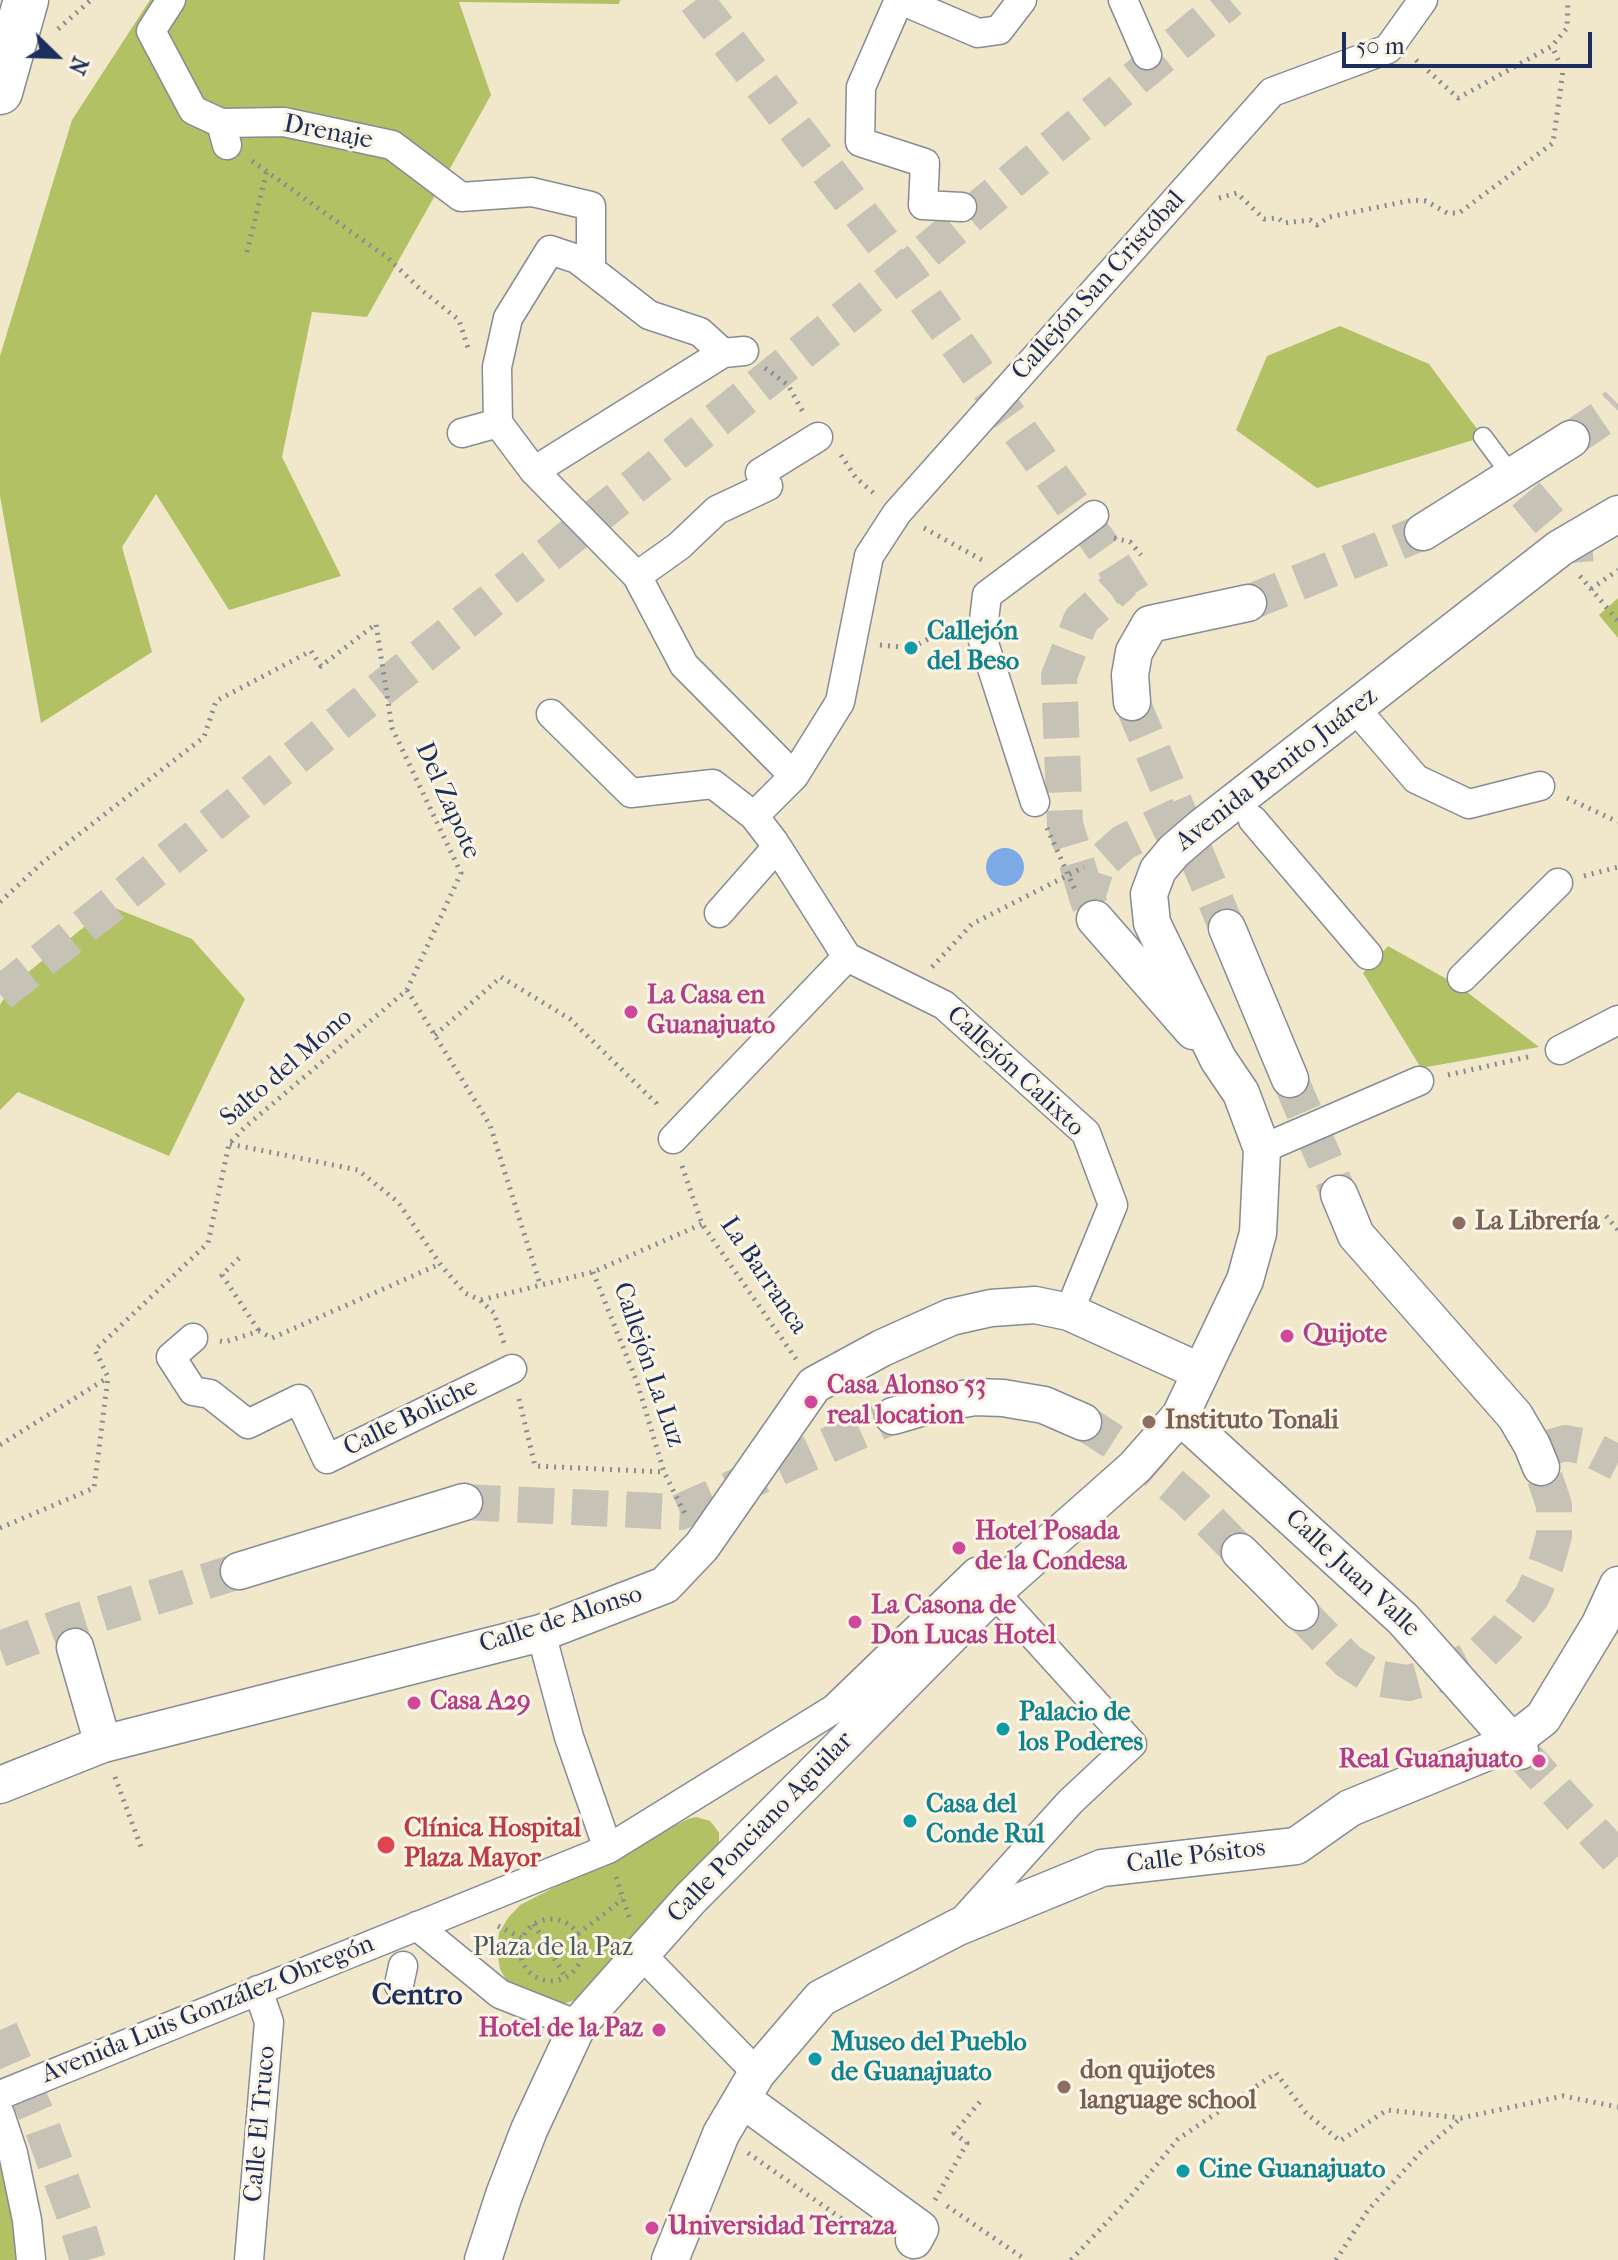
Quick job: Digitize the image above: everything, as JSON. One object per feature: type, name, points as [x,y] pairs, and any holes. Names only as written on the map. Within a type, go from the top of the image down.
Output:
[{"type":"street","points":[[0,92],[26,0]]},
{"type":"street","points":[[171,0],[151,31],[193,110],[224,134]]},
{"type":"street","points":[[899,0],[861,87],[860,142],[925,163],[923,205],[962,207]]},
{"type":"street","points":[[910,0],[910,4],[978,33],[999,30],[1022,0]]},
{"type":"street","points":[[1123,0],[1147,55]]},
{"type":"street","name":"Callejón San Cristóbal","points":[[754,816],[794,776],[840,702],[869,556],[897,513],[1272,92],[1388,49],[1423,0]]},
{"type":"street","name":"Drenaje","points":[[224,134],[284,122],[392,145],[461,197],[532,192],[591,206],[591,270]]},
{"type":"street","points":[[534,471],[734,352],[700,332],[649,315],[577,259],[550,250],[508,318],[497,367],[498,423],[534,471],[637,576],[684,665],[794,776]]},
{"type":"street","points":[[462,433],[498,423]]},
{"type":"street","points":[[637,576],[679,546],[717,510],[768,486],[760,473],[818,437]]},
{"type":"street","points":[[1423,532],[1519,485],[1571,439]]},
{"type":"street","name":"Avenida Benito Juárez","points":[[985,1582],[1135,1467],[1180,1416],[1245,1280],[1258,1233],[1262,1149],[1241,1093],[1218,1059],[1152,923],[1149,894],[1152,881],[1165,859],[1560,548],[1618,514]]},
{"type":"street","points":[[1035,802],[982,637],[987,595],[1094,515]]},
{"type":"street","points":[[1132,702],[1130,675],[1144,614],[1248,603]]},
{"type":"street","points":[[551,714],[631,793],[713,784],[754,816],[847,957],[673,1139]]},
{"type":"street","points":[[1367,722],[1416,779],[1469,804],[1540,786]]},
{"type":"street","points":[[1253,820],[1368,955]]},
{"type":"street","points":[[719,913],[777,847]]},
{"type":"street","points":[[1462,978],[1558,883]]},
{"type":"street","points":[[1095,919],[1218,1059]]},
{"type":"street","points":[[1227,928],[1290,1079]]},
{"type":"street","name":"Callejón Calixto","points":[[847,957],[944,1005],[1086,1133],[1113,1205],[1069,1312]]},
{"type":"street","points":[[1560,1050],[1618,1020]]},
{"type":"street","points":[[1262,1149],[1419,1081]]},
{"type":"street","points":[[1339,1194],[1356,1235],[1515,1416],[1541,1457]]},
{"type":"street","name":"Calle de Alonso","points":[[0,1785],[103,1744],[541,1633],[665,1585],[702,1546],[814,1385],[882,1348],[951,1317],[991,1308],[1035,1305],[1069,1312],[1201,1372]]},
{"type":"street","name":"Calle Boliche","points":[[193,1338],[171,1357],[193,1391],[210,1394],[248,1424],[299,1399],[327,1459],[512,1369]]},
{"type":"street","points":[[893,1416],[934,1404],[975,1397],[1044,1405],[1083,1422]]},
{"type":"street","name":"Calle Juan Valle","points":[[1180,1416],[1403,1619],[1516,1746]]},
{"type":"street","points":[[239,1571],[464,1502]]},
{"type":"street","points":[[1240,1552],[1300,1612]]},
{"type":"street","points":[[417,1926],[608,1849],[834,1709],[985,1582],[1132,1744],[1070,1802],[958,1927]]},
{"type":"street","name":"Calle Ponciano Aguilar","points":[[483,2260],[529,2130],[578,2025],[640,1953],[985,1582]]},
{"type":"street","name":"Calle Pósitos","points":[[670,2260],[721,2134],[749,2086],[821,1998],[958,1927],[1102,1868],[1296,1846],[1350,1808],[1516,1746],[1543,1718],[1600,1624],[1618,1585]]},
{"type":"street","points":[[541,1633],[569,1737],[608,1849]]},
{"type":"street","points":[[75,1647],[103,1744]]},
{"type":"street","points":[[417,1926],[500,1994],[578,2025]]},
{"type":"street","name":"Avenida Luis González Obregón","points":[[0,2095],[417,1926]]},
{"type":"street","points":[[640,1953],[749,2086],[924,2223]]},
{"type":"street","name":"Calle El Truco","points":[[249,2260],[269,2022],[258,1990]]},
{"type":"street","points":[[0,2114],[13,2153],[27,2220],[31,2260]]},
{"type":"lane","points":[[1483,437],[1519,485]]},
{"type":"path","points":[[1395,40],[1458,98],[1552,46],[1567,28],[1568,0]]},
{"type":"path","points":[[1164,214],[1237,193],[1264,219],[1278,218],[1284,223],[1310,220],[1317,225],[1329,217],[1413,200],[1426,201],[1447,213],[1459,213],[1553,143],[1563,71],[1552,46]]},
{"type":"path","points":[[224,134],[267,170],[388,258],[459,320],[469,352],[497,367]]},
{"type":"path","points":[[247,252],[267,170]]},
{"type":"path","points":[[851,643],[911,648],[964,621],[987,595],[994,567],[897,513]]},
{"type":"path","points":[[1130,542],[1141,555]]},
{"type":"path","points":[[1574,568],[1618,621]]},
{"type":"path","points":[[1591,589],[1618,570]]},
{"type":"path","name":"Del Zapote","points":[[0,902],[42,863],[204,737],[216,701],[311,651],[321,666],[376,624],[392,728],[461,873],[407,990]]},
{"type":"path","points":[[1540,786],[1618,822]]},
{"type":"path","points":[[1035,802],[1067,875]]},
{"type":"path","points":[[930,969],[972,924],[1084,867]]},
{"type":"path","name":"La Barranca","points":[[435,1035],[501,977],[570,1019],[656,1103],[673,1139],[702,1224],[814,1385]]},
{"type":"path","points":[[407,990],[490,1125],[540,1284]]},
{"type":"path","name":"Salto del Mono","points":[[108,1377],[95,1350],[208,1243],[229,1144],[407,990]]},
{"type":"path","points":[[1419,1081],[1560,1050]]},
{"type":"path","points":[[229,1144],[358,1170],[398,1202],[440,1264],[465,1293],[480,1300],[494,1313],[512,1369]]},
{"type":"path","points":[[1606,1216],[1618,1230]]},
{"type":"path","points":[[480,1300],[593,1272],[702,1224]]},
{"type":"path","points":[[239,1258],[222,1275],[259,1331],[272,1338],[440,1264]]},
{"type":"path","name":"Callejón La Luz","points":[[512,1369],[535,1466],[664,1472],[637,1382],[593,1272]]},
{"type":"path","points":[[193,1338],[225,1342],[259,1331]]},
{"type":"path","points":[[0,1445],[108,1377]]},
{"type":"path","points":[[0,1528],[94,1488],[108,1377]]},
{"type":"path","points":[[103,1744],[141,1847]]},
{"type":"path","points":[[608,1849],[640,1953]]},
{"type":"path","points":[[578,1934],[623,1899]]},
{"type":"path","points":[[556,1919],[566,1922],[578,1934],[583,1948],[582,1958],[578,1968],[566,1978],[541,1981],[525,1969],[519,1949],[522,1938],[534,1924],[556,1919]]},
{"type":"path","points":[[534,1924],[566,1978]]},
{"type":"path","points":[[1071,2260],[1126,2202],[1178,2139],[1276,2073],[1306,2113],[1340,2141],[1387,2110],[1461,2118],[1563,2096],[1618,2107]]},
{"type":"path","points":[[983,2098],[954,2133],[967,2143],[924,2223],[1026,2260]]},
{"type":"path","points":[[1336,2260],[1368,2210],[1421,2152],[1461,2118]]},
{"type":"path","points":[[747,2152],[849,2224]]},
{"type":"green space","points":[[150,0],[620,0],[619,4],[459,2],[491,95],[367,317],[312,312],[282,457],[341,576],[229,610],[156,494],[122,547],[152,652],[41,723],[0,496],[0,356],[72,120]]},
{"type":"green space","points":[[1340,326],[1429,364],[1483,437],[1317,488],[1236,430],[1267,356]]},
{"type":"green space","points":[[1618,598],[1618,638],[1599,615]]},
{"type":"green space","points":[[110,906],[192,939],[245,999],[169,1156],[18,1092],[0,1110],[0,1005],[11,986]]},
{"type":"green space","points":[[1388,946],[1459,986],[1539,1047],[1421,1068],[1363,973]]},
{"type":"green space","name":"Plaza de la Paz","points":[[696,1817],[710,1821],[715,1827],[719,1833],[719,1848],[578,1999],[560,2005],[509,1985],[500,1969],[497,1951],[499,1933],[520,1905]]},
{"type":"green space","points":[[0,2158],[13,2221],[18,2260],[0,2260]]},
{"type":"water","points":[[1005,848],[1018,854],[1024,867],[1018,880],[1005,886],[992,880],[986,867],[992,854]]},
{"type":"tunnel","points":[[696,0],[904,270],[1104,549],[1138,603]]},
{"type":"tunnel","points":[[0,994],[904,270],[1230,0]]},
{"type":"tunnel","points":[[1571,439],[1618,404]]},
{"type":"tunnel","points":[[1526,494],[1569,545],[1597,543]]},
{"type":"tunnel","points":[[1248,603],[1423,532]]},
{"type":"tunnel","points":[[1087,897],[1065,824],[1059,676],[1081,620],[1124,581]]},
{"type":"tunnel","points":[[1132,702],[1227,928]]},
{"type":"tunnel","points":[[1090,906],[1087,897],[1097,866],[1124,842],[1180,815]]},
{"type":"tunnel","points":[[1290,1079],[1339,1194]]},
{"type":"tunnel","points":[[464,1502],[680,1512],[893,1416]]},
{"type":"tunnel","points":[[1083,1422],[1145,1462],[1189,1500],[1240,1552]]},
{"type":"tunnel","points":[[1545,1449],[1565,1443],[1587,1447],[1618,1463]]},
{"type":"tunnel","points":[[1300,1612],[1348,1661],[1375,1678],[1408,1683],[1445,1673],[1481,1654],[1532,1596],[1546,1564],[1554,1536],[1554,1505],[1541,1467]]},
{"type":"tunnel","points":[[0,1649],[68,1624],[239,1571]]},
{"type":"tunnel","points":[[1520,1751],[1618,1859]]},
{"type":"tunnel","points":[[0,2030],[42,2127],[88,2260]]},
{"type":"place","name":"Callejón del Beso","points":[[911,648]]},
{"type":"place","name":"La Casa en Guanajuato","points":[[631,1012]]},
{"type":"place","name":"La Librería","points":[[1459,1223]]},
{"type":"place","name":"Quijote","points":[[1287,1336]]},
{"type":"place","name":"Casa Alonso 53 real location","points":[[811,1402]]},
{"type":"place","name":"Instituto Tonali","points":[[1149,1422]]},
{"type":"place","name":"Hotel Posada de la Condesa","points":[[959,1548]]},
{"type":"place","name":"La Casona de Don Lucas Hotel","points":[[855,1622]]},
{"type":"place","name":"Casa A29","points":[[414,1703]]},
{"type":"place","name":"Palacio de los Poderes","points":[[1003,1729]]},
{"type":"place","name":"Real Guanajuato","points":[[1539,1761]]},
{"type":"place","name":"Casa del Conde Rul","points":[[910,1821]]},
{"type":"place","name":"Clínica Hospital Plaza Mayor","points":[[386,1845]]},
{"type":"place","name":"Hotel de la Paz","points":[[659,2030]]},
{"type":"place","name":"Museo del Pueblo de Guanajuato","points":[[815,2059]]},
{"type":"place","name":"don quijotes language school","points":[[1064,2087]]},
{"type":"place","name":"Cine Guanajuato","points":[[1183,2171]]},
{"type":"place","name":"Universidad Terraza","points":[[652,2228]]},
{"type":"district","name":"Centro","points":[[417,1997]]}]
